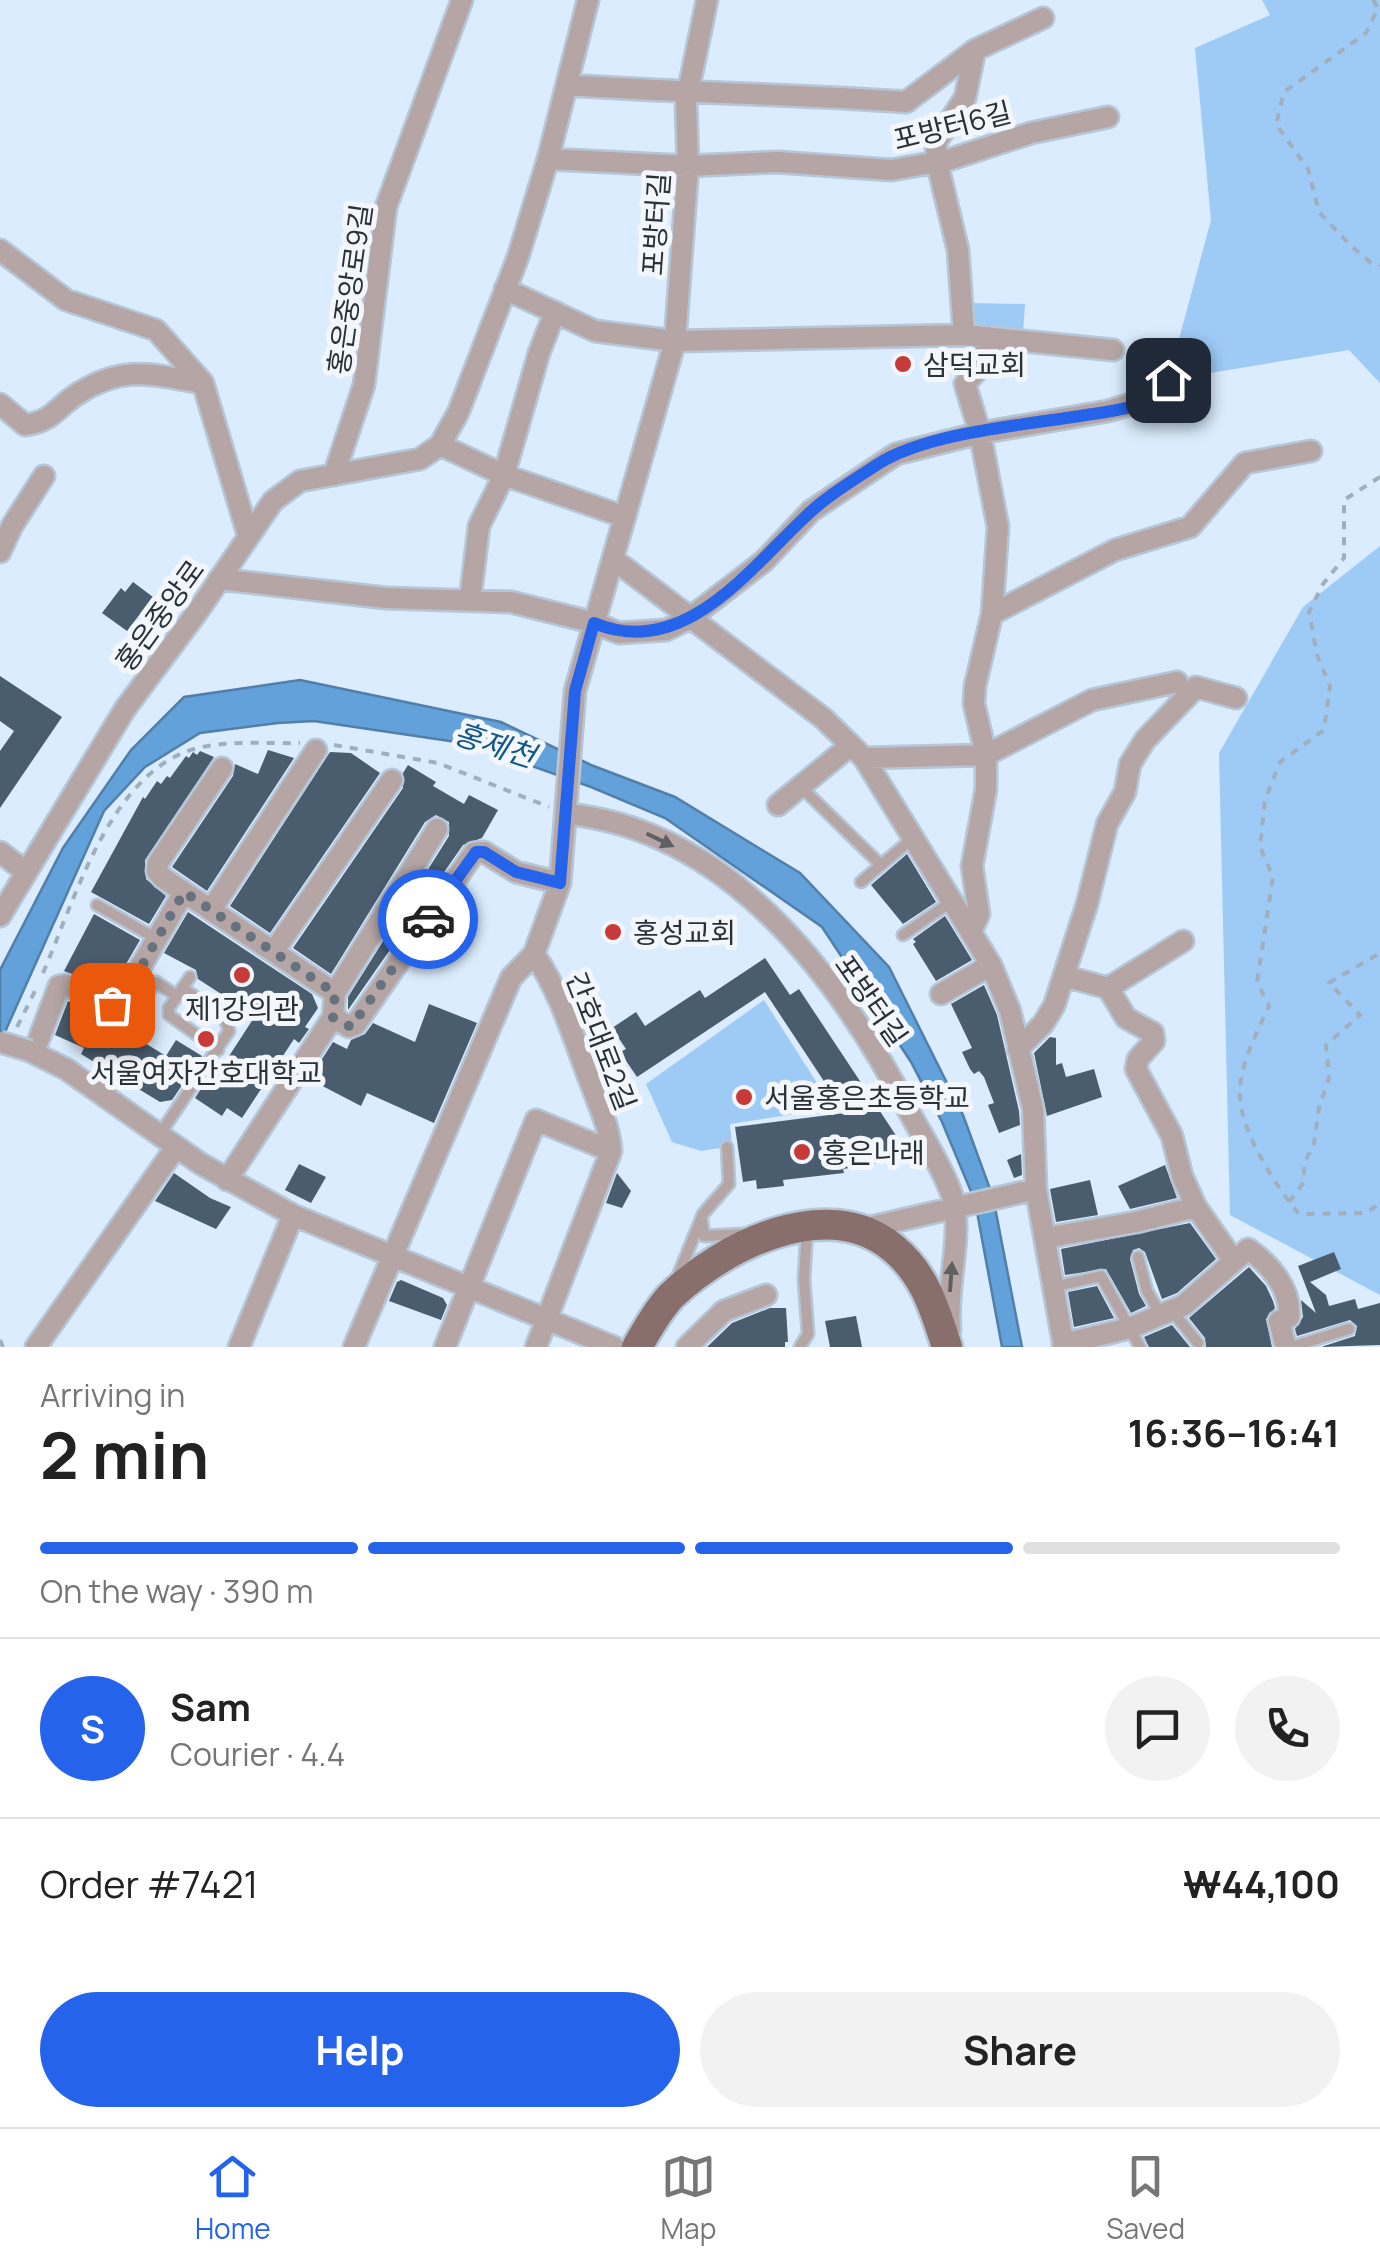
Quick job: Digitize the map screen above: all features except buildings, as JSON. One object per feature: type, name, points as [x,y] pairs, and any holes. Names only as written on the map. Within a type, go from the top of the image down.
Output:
[{"type":"main road","points":[[637,1347],[670,1298],[699,1273],[736,1250],[795,1229],[832,1226],[858,1230],[892,1247],[918,1274],[949,1347]]},
{"type":"street","name":"홍은중앙로9길","points":[[334,475],[364,385],[386,207],[462,0]]},
{"type":"street","points":[[588,0],[548,158],[505,289],[458,413],[440,445],[504,475],[625,517]]},
{"type":"street","name":"포방터길","points":[[707,0],[687,94],[688,166],[675,341],[575,691],[568,806],[630,826],[719,873],[767,912],[821,972],[874,1047],[957,1206],[949,1347]]},
{"type":"street","points":[[567,85],[906,102],[975,50],[1043,18]]},
{"type":"street","points":[[964,335],[958,250],[937,162],[936,142],[965,98],[975,50]]},
{"type":"street","name":"포방터6길","points":[[688,166],[776,162],[892,170],[1108,117]]},
{"type":"street","points":[[548,158],[688,166]]},
{"type":"street","points":[[0,250],[66,300],[156,330],[203,382],[248,535]]},
{"type":"street","points":[[505,289],[594,331],[675,341],[964,335],[1113,350]]},
{"type":"street","points":[[470,600],[479,526],[504,475],[539,353],[555,312]]},
{"type":"street","points":[[971,932],[979,914],[972,866],[986,789],[986,755],[974,704],[975,686],[992,614],[998,527],[980,433],[965,384],[983,364],[988,338]]},
{"type":"street","points":[[0,404],[25,425],[45,422],[78,393],[128,372],[203,382]]},
{"type":"street","points":[[219,580],[386,598],[511,602],[620,633],[666,630],[690,618],[764,561],[811,511],[878,464],[918,446],[1108,411],[1151,398],[1168,380]]},
{"type":"street","name":"홍은중앙로","points":[[0,916],[125,709],[273,501],[300,482],[420,459],[440,445]]},
{"type":"street","points":[[992,614],[1115,550],[1190,527],[1245,463],[1311,452]]},
{"type":"street","points":[[0,552],[44,476]]},
{"type":"street","points":[[613,559],[824,718],[858,752],[991,964],[1010,1010],[1033,1109],[1026,1191],[1045,1238],[1064,1346],[1134,1338],[1166,1312],[1188,1302],[1243,1250],[1250,1250],[1280,1280],[1290,1312],[1289,1317],[1279,1320],[1288,1347]]},
{"type":"street","points":[[778,805],[801,786],[858,752],[986,755],[1092,700],[1177,682]]},
{"type":"street","points":[[1018,1048],[1043,1024],[1054,1006],[1087,904],[1107,824],[1125,792],[1130,764],[1196,687],[1236,698]]},
{"type":"street","points":[[211,910],[313,745]]},
{"type":"street","points":[[222,768],[158,862],[160,875],[335,993]]},
{"type":"street","points":[[274,951],[392,780]]},
{"type":"street","points":[[354,1347],[511,978],[534,954],[560,883],[568,806]]},
{"type":"street","points":[[227,1180],[333,1018],[335,993],[437,830]]},
{"type":"street","points":[[0,852],[26,872]]},
{"type":"street","points":[[333,1018],[349,1027],[354,1025],[474,853],[484,852],[516,872],[560,883]]},
{"type":"street","points":[[32,1052],[60,986],[115,1006],[123,999],[184,892]]},
{"type":"street","points":[[1108,988],[1183,941]]},
{"type":"street","name":"간호대로2길","points":[[534,954],[566,1016],[608,1131],[611,1151],[536,1347]]},
{"type":"street","points":[[940,994],[991,964]]},
{"type":"street","points":[[1064,976],[1108,988],[1126,1018],[1152,1032],[1154,1041],[1138,1059],[1136,1069],[1172,1136],[1182,1176],[1196,1207],[1233,1260]]},
{"type":"street","points":[[8,1036],[66,1069],[227,1180],[293,1215],[614,1347]]},
{"type":"street","points":[[445,1347],[536,1120],[611,1151]]},
{"type":"street","points":[[36,1347],[168,1141]]},
{"type":"street","points":[[858,1230],[1026,1191]]},
{"type":"street","points":[[1045,1238],[1196,1207]]},
{"type":"street","points":[[239,1347],[293,1215]]},
{"type":"street","points":[[688,1347],[724,1311],[766,1295]]},
{"type":"lane","points":[[801,786],[880,864]]},
{"type":"lane","points":[[861,882],[913,838]]},
{"type":"lane","points":[[904,935],[952,901]]},
{"type":"lane","points":[[97,905],[157,939]]},
{"type":"lane","points":[[190,976],[169,1008],[171,1019],[218,1050]]},
{"type":"lane","points":[[150,990],[156,982],[179,992],[227,1020],[229,1031],[168,1141]]},
{"type":"lane","points":[[670,1298],[703,1214],[729,1184],[726,1146]]},
{"type":"lane","points":[[703,1214],[702,1233],[709,1237],[795,1229],[808,1334],[800,1347]]},
{"type":"lane","points":[[1138,1257],[1146,1291],[1198,1343]]},
{"type":"lane","points":[[1054,1287],[1101,1276],[1134,1338]]},
{"type":"lane","points":[[1288,1347],[1348,1329]]},
{"type":"path","points":[[1373,0],[1378,8],[1366,33],[1284,92],[1276,124],[1308,169],[1320,212],[1349,244],[1371,263],[1380,265]]},
{"type":"path","points":[[1380,477],[1344,500],[1344,558],[1323,584],[1310,612],[1317,656],[1330,686],[1324,730],[1280,762],[1265,800],[1260,848],[1273,878],[1257,982],[1269,1006],[1248,1056],[1240,1096],[1248,1127],[1276,1185],[1299,1214],[1366,1213],[1380,1203]]},
{"type":"path","points":[[8,1036],[112,816],[156,770],[188,751],[217,746],[313,745],[386,751],[438,763],[568,806]]},
{"type":"path","points":[[1290,1202],[1304,1182],[1304,1164],[1314,1143],[1329,1078],[1326,1045],[1360,1015],[1329,984],[1380,953]]},
{"type":"path","points":[[0,1340],[3,1347]]},
{"type":"shaded area","points":[[1262,0],[1380,0],[1380,383],[1349,350],[1168,380],[1211,220],[1195,48],[1270,15]]},
{"type":"shaded area","points":[[968,303],[1025,304],[1023,333],[971,329]]},
{"type":"shaded area","points":[[1380,546],[1380,1295],[1230,1215],[1219,753],[1303,607]]},
{"type":"shaded area","points":[[764,1000],[833,1108],[730,1124],[732,1146],[701,1151],[672,1142],[646,1084]]},
{"type":"water","name":"홍제천","points":[[300,680],[501,722],[591,765],[675,797],[800,873],[889,967],[963,1115],[993,1197],[1022,1347],[1002,1347],[975,1201],[942,1122],[911,1062],[822,927],[665,818],[470,744],[314,721],[278,723],[200,733],[145,767],[104,811],[0,1043],[0,970],[63,848],[131,750],[184,697]]},
{"type":"way so far","points":[[112,1005],[123,999],[184,892],[335,993],[333,1018],[351,1027],[428,919]]},
{"type":"place","name":"삼덕교회","points":[[903,364]]},
{"type":"place","name":"홍성교회","points":[[613,932]]},
{"type":"place","name":"제1강의관","points":[[242,975]]},
{"type":"place","name":"서울여자간호대학교","points":[[206,1039]]},
{"type":"place","name":"서울홍은초등학교","points":[[744,1097]]},
{"type":"place","name":"홍은나래","points":[[802,1152]]},
{"type":"route","points":[[428,919],[476,852],[484,852],[516,872],[560,883],[575,691],[594,623],[620,633],[666,630],[690,618],[764,561],[811,511],[896,454],[980,433],[1108,411],[1151,398],[1168,380]]}]
